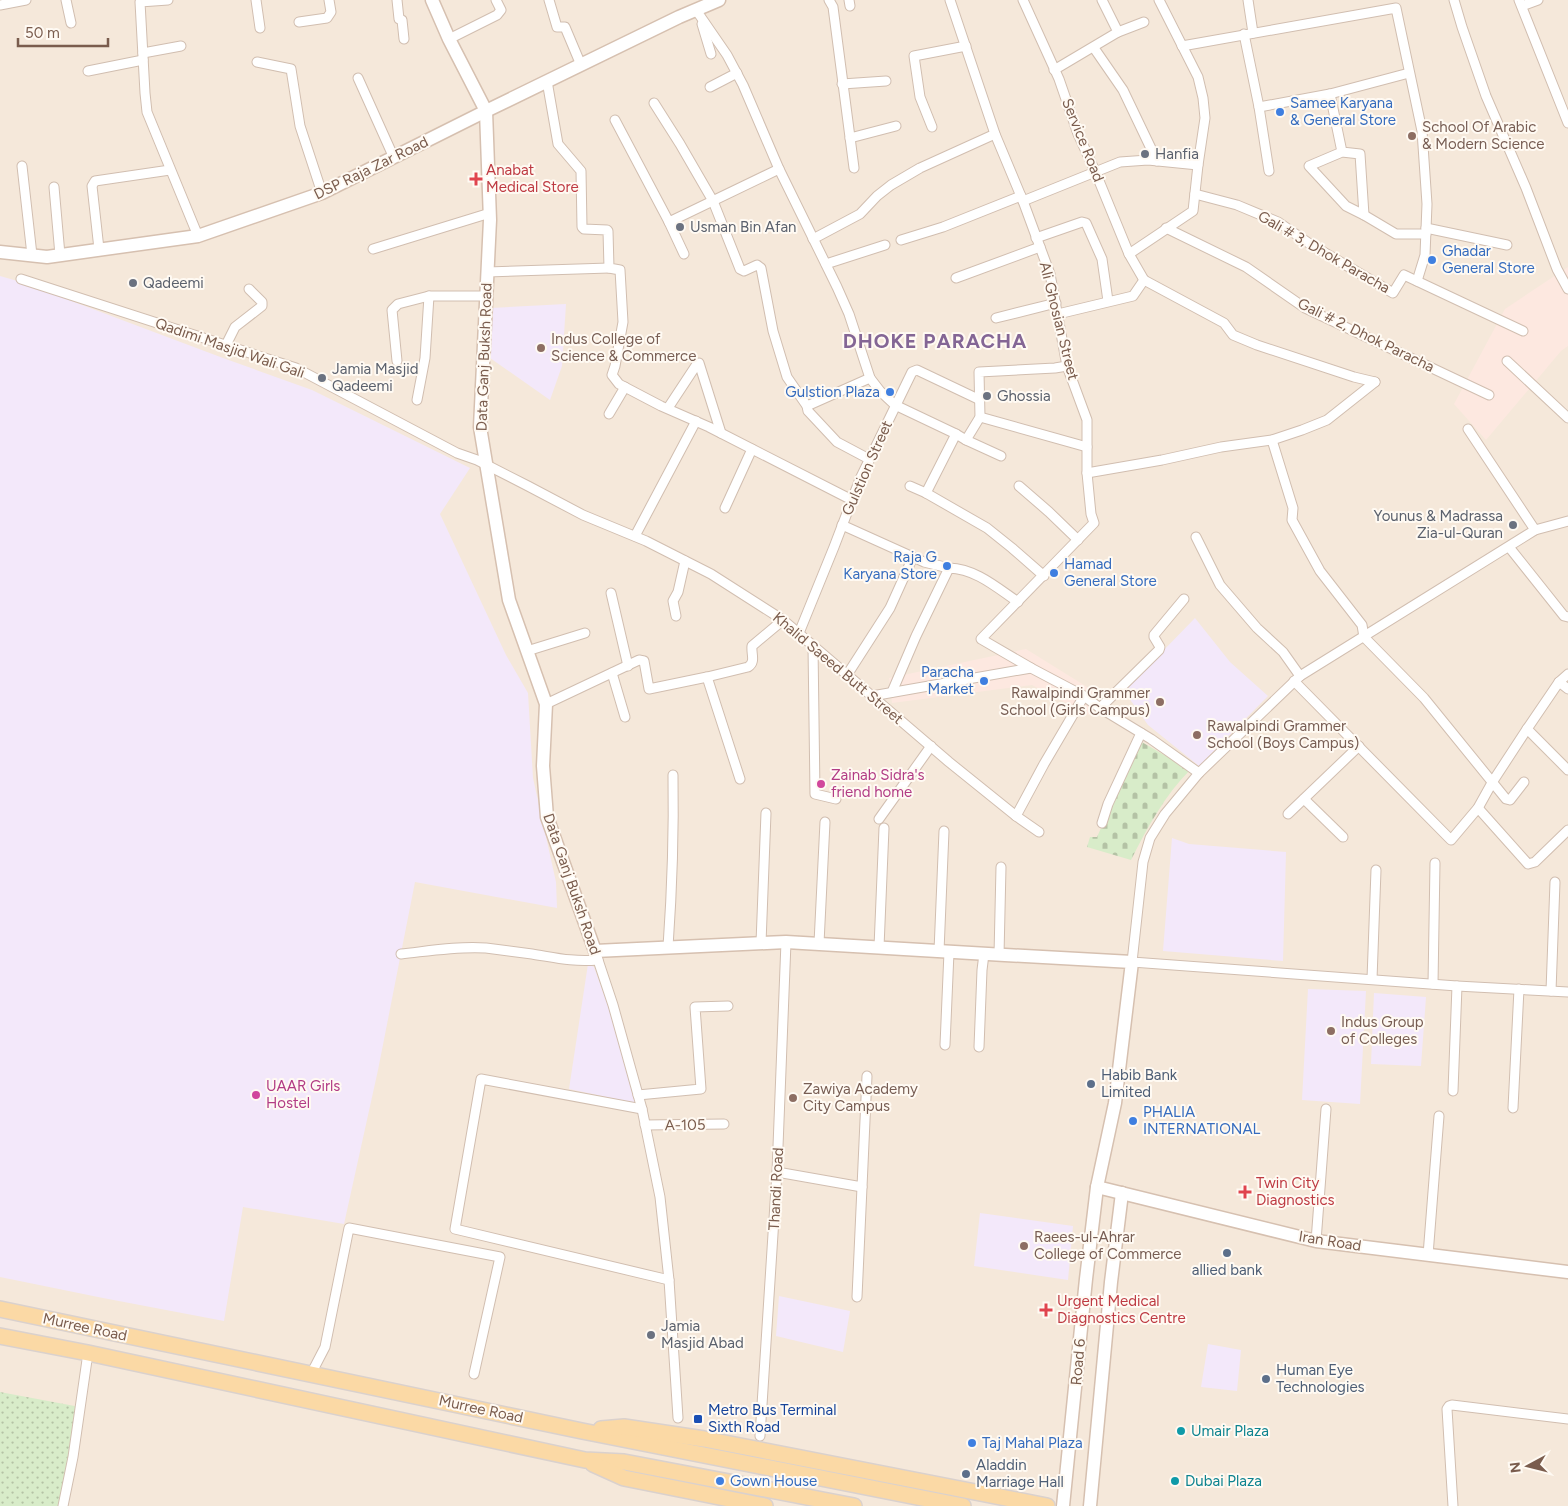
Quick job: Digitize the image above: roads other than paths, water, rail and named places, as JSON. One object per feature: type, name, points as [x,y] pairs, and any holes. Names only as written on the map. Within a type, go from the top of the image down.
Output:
[{"type":"main road","name":"Murree Road","points":[[0,1309],[582,1431],[963,1506]]},
{"type":"main road","name":"Murree Road","points":[[0,1336],[88,1353],[585,1460],[624,1462],[854,1506]]},
{"type":"main road","points":[[582,1431],[624,1427],[704,1439],[1047,1506]]},
{"type":"main road","points":[[585,1460],[624,1478],[765,1506]]},
{"type":"street","points":[[0,4],[26,0]]},
{"type":"street","points":[[66,0],[71,23]]},
{"type":"street","points":[[168,0],[140,2],[147,112],[198,236]]},
{"type":"street","points":[[256,0],[260,28]]},
{"type":"street","points":[[299,22],[327,18],[331,12],[329,0]]},
{"type":"street","points":[[398,0],[404,38]]},
{"type":"street","points":[[432,0],[449,39],[486,111]]},
{"type":"street","points":[[449,39],[497,15],[501,10],[496,0]]},
{"type":"street","points":[[549,0],[557,28],[565,27],[580,65]]},
{"type":"street","name":"DSP Raja Zar Road","points":[[0,252],[47,257],[198,236],[322,193],[580,65],[698,13],[719,0]]},
{"type":"street","points":[[829,0],[833,7],[854,168]]},
{"type":"street","name":"Ali Ghosian Street","points":[[950,0],[995,134],[1022,198],[1050,274],[1067,366],[1087,420],[1087,473],[1091,514],[1094,524],[981,639],[1030,668]]},
{"type":"street","name":"Service Road","points":[[1023,0],[1054,70],[1078,134],[1130,254],[1144,280]]},
{"type":"street","points":[[1102,0],[1118,32]]},
{"type":"street","points":[[1130,254],[1193,211],[1205,118],[1198,77],[1159,0]]},
{"type":"street","points":[[1248,0],[1248,34],[1269,172]]},
{"type":"street","points":[[1454,0],[1486,96],[1526,188],[1554,261],[1568,289]]},
{"type":"street","points":[[1538,0],[1520,3],[1568,123]]},
{"type":"street","points":[[1182,46],[1396,8],[1422,131],[1427,204],[1426,255],[1417,281],[1523,331]]},
{"type":"street","points":[[698,13],[711,54]]},
{"type":"street","points":[[698,13],[727,55],[736,73],[779,169],[849,314],[870,378],[880,391],[895,404],[986,451],[1000,456]]},
{"type":"street","points":[[1054,70],[1094,48],[1118,32],[1144,22]]},
{"type":"street","points":[[88,71],[181,46]]},
{"type":"street","points":[[932,127],[920,97],[914,56],[966,46]]},
{"type":"street","points":[[1094,48],[1123,90],[1157,161]]},
{"type":"street","points":[[257,62],[292,69],[300,126],[322,193]]},
{"type":"street","points":[[710,87],[736,73]]},
{"type":"street","points":[[1259,107],[1330,94],[1409,73]]},
{"type":"street","points":[[358,78],[394,158]]},
{"type":"street","points":[[547,81],[558,144],[581,170],[582,227],[584,229],[608,231],[609,268]]},
{"type":"street","points":[[842,84],[886,81]]},
{"type":"street","points":[[1330,94],[1342,152]]},
{"type":"street","points":[[654,104],[680,144],[712,201],[740,269],[744,271],[757,265],[762,268],[773,331],[787,376],[807,406],[808,411],[837,442],[870,459]]},
{"type":"street","name":"Data Ganj Buksh Road","points":[[486,111],[490,212],[480,427],[485,464],[509,600],[546,704],[543,766],[547,817],[613,1005],[642,1110],[660,1198],[669,1280],[678,1418]]},
{"type":"street","points":[[615,120],[684,254]]},
{"type":"street","points":[[850,138],[896,126]]},
{"type":"street","points":[[813,239],[860,214],[876,196],[920,168],[995,134]]},
{"type":"street","points":[[1364,215],[1360,154],[1342,152],[1309,166],[1346,206],[1396,234],[1426,231],[1507,246]]},
{"type":"street","points":[[901,240],[943,227],[1120,162],[1148,160],[1198,165]]},
{"type":"street","points":[[22,166],[32,256]]},
{"type":"street","points":[[669,222],[779,169]]},
{"type":"street","points":[[98,249],[92,186],[95,180],[170,170]]},
{"type":"street","points":[[54,187],[60,255]]},
{"type":"street","name":"Gali # 3, Dhok Paracha","points":[[1195,194],[1237,205],[1278,222],[1310,244],[1394,294],[1404,275],[1417,281]]},
{"type":"street","points":[[373,249],[490,212]]},
{"type":"street","points":[[956,278],[1082,222],[1086,223],[1102,259],[1108,301]]},
{"type":"street","name":"Gali # 2, Dhok Paracha","points":[[1166,228],[1246,267],[1305,308],[1489,394]]},
{"type":"street","points":[[826,264],[886,245]]},
{"type":"street","points":[[487,272],[609,268],[620,270],[623,322],[612,375],[619,384],[721,433],[852,500]]},
{"type":"street","name":"Qadimi Masjid Wali Gali","points":[[21,278],[296,368],[457,453],[485,464]]},
{"type":"street","points":[[1058,314],[1134,296],[1144,280],[1224,323],[1234,335],[1257,345],[1354,377],[1375,382],[1327,420],[1272,440],[1221,447],[1162,460],[1087,473]]},
{"type":"street","points":[[226,345],[236,327],[262,306],[262,302],[249,289]]},
{"type":"street","points":[[397,361],[392,310],[398,304],[429,296],[486,296]]},
{"type":"street","points":[[417,400],[425,358],[429,296]]},
{"type":"street","points":[[996,318],[1056,303]]},
{"type":"street","points":[[1507,362],[1568,418]]},
{"type":"street","points":[[668,408],[699,363],[721,433]]},
{"type":"street","points":[[966,440],[980,417],[978,374],[980,372],[1067,366]]},
{"type":"street","name":"Gulstion Street","points":[[798,634],[870,459],[895,404],[914,370],[978,398]]},
{"type":"street","points":[[807,406],[870,378]]},
{"type":"street","points":[[609,414],[625,387]]},
{"type":"street","points":[[980,417],[1087,447]]},
{"type":"street","points":[[635,536],[696,421]]},
{"type":"street","points":[[1468,429],[1535,530]]},
{"type":"street","points":[[926,492],[956,434]]},
{"type":"street","points":[[1272,440],[1293,508],[1292,520],[1320,571],[1362,625],[1364,637],[1424,698],[1506,799],[1510,800],[1524,782]]},
{"type":"street","points":[[725,508],[752,449]]},
{"type":"street","name":"Khalid Saeed Butt Street","points":[[485,464],[583,515],[635,536],[711,574],[783,620],[931,746],[1016,816],[1039,832]]},
{"type":"street","points":[[910,486],[926,492],[986,528],[1044,576]]},
{"type":"street","points":[[1019,486],[1078,540]]},
{"type":"street","points":[[1132,962],[1143,862],[1150,838],[1165,814],[1199,773],[1297,678],[1535,530],[1568,522]]},
{"type":"street","points":[[842,525],[924,562],[949,568],[962,568],[976,574],[1018,602]]},
{"type":"street","points":[[1196,537],[1220,585],[1257,628],[1283,652],[1297,678],[1359,746],[1451,840],[1478,808],[1527,729],[1559,682],[1568,674]]},
{"type":"street","points":[[1509,546],[1564,616],[1568,617]]},
{"type":"street","points":[[847,675],[890,608],[913,557]]},
{"type":"street","points":[[676,616],[673,602],[678,592],[685,561]]},
{"type":"street","points":[[892,692],[916,636],[949,568]]},
{"type":"street","points":[[611,593],[628,666]]},
{"type":"street","points":[[1100,708],[1159,650],[1160,647],[1154,635],[1184,599]]},
{"type":"street","points":[[546,704],[639,660],[644,661],[650,689],[707,677],[751,665],[753,661],[752,646],[783,620]]},
{"type":"street","points":[[527,651],[585,632]]},
{"type":"street","points":[[813,646],[815,794],[836,799]]},
{"type":"street","points":[[872,696],[1030,668],[1084,696],[1199,773]]},
{"type":"street","points":[[612,673],[625,717]]},
{"type":"street","points":[[707,677],[740,779]]},
{"type":"street","points":[[1559,682],[1568,689]]},
{"type":"street","points":[[1016,816],[1084,696]]},
{"type":"street","points":[[1527,729],[1568,770]]},
{"type":"street","points":[[1102,823],[1140,733]]},
{"type":"street","points":[[879,819],[931,746]]},
{"type":"street","points":[[1288,814],[1359,746]]},
{"type":"street","points":[[668,948],[673,868],[673,775]]},
{"type":"street","points":[[1304,799],[1343,837]]},
{"type":"street","points":[[1478,808],[1528,864],[1535,862],[1568,830]]},
{"type":"street","points":[[761,943],[766,813]]},
{"type":"street","points":[[819,943],[825,822]]},
{"type":"street","points":[[879,947],[884,828]]},
{"type":"street","points":[[944,831],[944,1044]]},
{"type":"street","points":[[1433,984],[1435,863]]},
{"type":"street","points":[[999,955],[1001,867]]},
{"type":"street","points":[[1372,979],[1376,870]]},
{"type":"street","points":[[1551,991],[1555,882]]},
{"type":"street","points":[[401,954],[460,948],[484,948],[580,962],[596,955],[668,948],[786,942],[819,943],[1568,992]]},
{"type":"street","name":"Thandi Road","points":[[760,1436],[777,1172],[786,942]]},
{"type":"street","points":[[979,1047],[984,954]]},
{"type":"street","name":"Road 6","points":[[1063,1506],[1097,1188],[1115,1103],[1132,962]]},
{"type":"street","points":[[1453,1091],[1457,986]]},
{"type":"street","points":[[1513,1108],[1520,990]]},
{"type":"street","points":[[638,1095],[701,1089],[695,1007],[728,1006]]},
{"type":"street","points":[[857,1297],[867,1076]]},
{"type":"street","points":[[642,1110],[482,1079],[455,1229],[669,1280]]},
{"type":"street","points":[[1316,1241],[1326,1109]]},
{"type":"street","points":[[1428,1255],[1439,1116]]},
{"type":"street","name":"A-105","points":[[645,1126],[724,1124]]},
{"type":"street","points":[[777,1172],[862,1187]]},
{"type":"street","name":"Iran Road","points":[[1097,1188],[1316,1241],[1568,1272]]},
{"type":"street","name":"Road 6","points":[[1090,1506],[1111,1282],[1122,1193]]},
{"type":"street","points":[[311,1374],[325,1347],[349,1228],[500,1257],[474,1374]]},
{"type":"street","points":[[63,1506],[73,1457],[88,1353]]},
{"type":"street","points":[[1453,1506],[1447,1409],[1449,1406],[1568,1418]]},
{"type":"place","name":"Samee Karyana & General Store","points":[[1280,112]]},
{"type":"place","name":"School Of Arabic & Modern Science","points":[[1412,136]]},
{"type":"place","name":"Hanfia","points":[[1145,154]]},
{"type":"place","name":"Anabat Medical Store","points":[[476,179]]},
{"type":"place","name":"Usman Bin Afan","points":[[680,227]]},
{"type":"place","name":"Ghadar General Store","points":[[1432,260]]},
{"type":"place","name":"Qadeemi","points":[[133,283]]},
{"type":"place","name":"Indus College of Science & Commerce","points":[[541,348]]},
{"type":"place","name":"Jamia Masjid Qadeemi","points":[[322,378]]},
{"type":"place","name":"Gulstion Plaza","points":[[890,392]]},
{"type":"place","name":"Ghossia","points":[[987,396]]},
{"type":"place","name":"Younus & Madrassa Zia-ul-Quran","points":[[1513,525]]},
{"type":"place","name":"Raja G Karyana Store","points":[[947,566]]},
{"type":"place","name":"Hamad General Store","points":[[1054,573]]},
{"type":"place","name":"Paracha Market","points":[[984,681]]},
{"type":"place","name":"Rawalpindi Grammer School (Girls Campus)","points":[[1160,702]]},
{"type":"place","name":"Rawalpindi Grammer School (Boys Campus)","points":[[1197,735]]},
{"type":"place","name":"Zainab Sidra's friend home","points":[[821,784]]},
{"type":"place","name":"Indus Group of Colleges","points":[[1331,1031]]},
{"type":"place","name":"Habib Bank Limited","points":[[1091,1084]]},
{"type":"place","name":"UAAR Girls Hostel","points":[[256,1095]]},
{"type":"place","name":"Zawiya Academy City Campus","points":[[793,1098]]},
{"type":"place","name":"PHALIA INTERNATIONAL","points":[[1133,1121]]},
{"type":"place","name":"Twin City Diagnostics","points":[[1245,1192]]},
{"type":"place","name":"Raees-ul-Ahrar College of Commerce","points":[[1024,1246]]},
{"type":"place","name":"allied bank","points":[[1227,1253]]},
{"type":"place","name":"Urgent Medical Diagnostics Centre","points":[[1046,1310]]},
{"type":"place","name":"Jamia Masjid Abad","points":[[651,1335]]},
{"type":"place","name":"Human Eye Technologies","points":[[1266,1379]]},
{"type":"place","name":"Metro Bus Terminal Sixth Road","points":[[698,1419]]},
{"type":"place","name":"Umair Plaza","points":[[1181,1431]]},
{"type":"place","name":"Taj Mahal Plaza","points":[[972,1443]]},
{"type":"place","name":"Aladdin Marriage Hall","points":[[966,1474]]},
{"type":"place","name":"Gown House","points":[[720,1481]]},
{"type":"place","name":"Dubai Plaza","points":[[1175,1481]]},
{"type":"district","name":"DHOKE PARACHA","points":[[935,341]]}]
